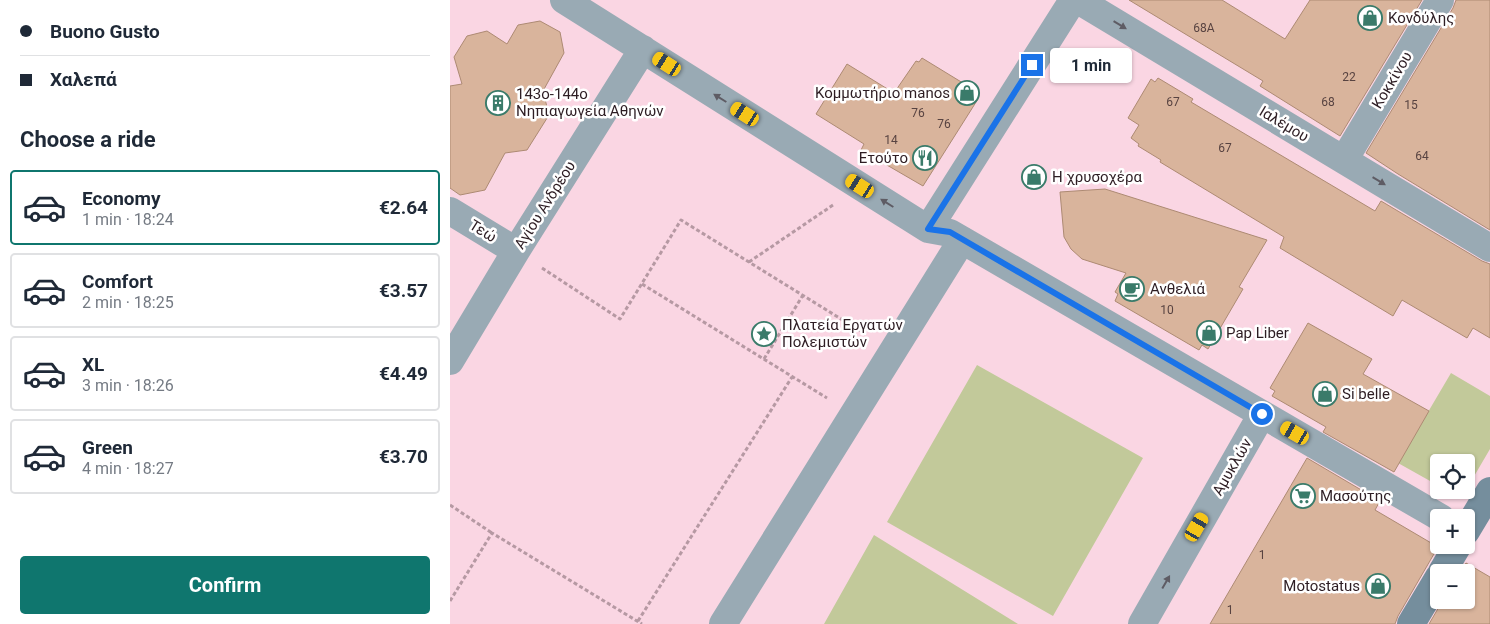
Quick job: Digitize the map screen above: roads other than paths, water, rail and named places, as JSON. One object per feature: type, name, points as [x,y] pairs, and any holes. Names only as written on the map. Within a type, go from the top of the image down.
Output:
[{"type":"street","points":[[564,0],[928,229],[950,232],[1430,512]]},
{"type":"street","points":[[928,229],[1073,0]]},
{"type":"street","name":"Ιαλέμου","points":[[1078,0],[1490,248]]},
{"type":"street","name":"Κοκκίνου","points":[[1344,160],[1440,0]]},
{"type":"street","name":"Αγίου Ανδρέου","points":[[450,361],[516,251],[643,49]]},
{"type":"street","name":"Τεώ","points":[[450,211],[516,251]]},
{"type":"street","points":[[724,624],[892,350],[962,240]]},
{"type":"street","name":"Αμυκλών","points":[[1142,624],[1262,414]]},
{"type":"street","points":[[1475,516],[1490,491]]},
{"type":"street","points":[[1411,624],[1430,592]]},
{"type":"place","name":"Κονδύλης","points":[[1370,18]]},
{"type":"place","name":"Κομμωτήριο manos","points":[[967,93]]},
{"type":"place","name":"143ο-144ο Νηπιαγωγεία Αθηνών","points":[[498,103]]},
{"type":"place","name":"Ετούτο","points":[[925,158]]},
{"type":"place","name":"Η χρυσοχέρα","points":[[1034,177]]},
{"type":"place","name":"Ανθελιά","points":[[1132,289]]},
{"type":"place","name":"Pap Liber","points":[[1209,333]]},
{"type":"place","name":"Πλατεία Εργατών Πολεμιστών","points":[[764,334]]},
{"type":"place","name":"Si belle","points":[[1325,394]]},
{"type":"place","name":"Μασούτης","points":[[1303,496]]},
{"type":"place","name":"Motostatus","points":[[1378,586]]}]
